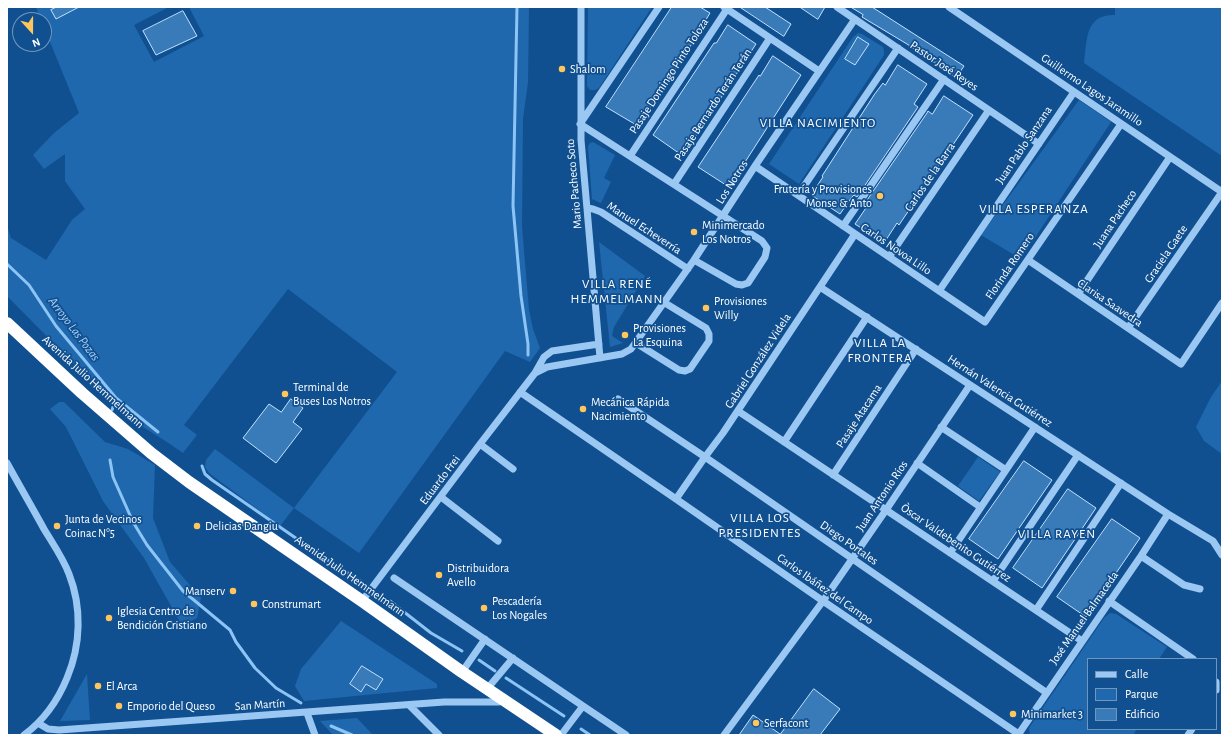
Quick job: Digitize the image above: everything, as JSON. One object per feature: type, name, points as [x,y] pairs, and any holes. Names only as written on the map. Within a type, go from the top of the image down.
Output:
[{"type":"highway","name":"Avenida Julio Hemmelmann","points":[[7,323],[82,393],[170,468],[502,700],[556,735]]},
{"type":"street","name":"Mario Pacheco Soto","points":[[582,7],[580,124],[600,358]]},
{"type":"street","points":[[659,7],[580,124],[724,215],[762,241],[766,248],[765,257],[748,283],[742,285],[736,284],[694,260]]},
{"type":"street","name":"Pastor José Reyes","points":[[837,7],[1039,144]]},
{"type":"street","name":"Guillermo Lagos Jaramillo","points":[[949,7],[1222,192]]},
{"type":"street","points":[[725,8],[819,71]]},
{"type":"street","name":"Pasaje Domingo Pinto Toloza","points":[[630,156],[725,8]]},
{"type":"street","name":"Los Notros","points":[[535,373],[547,366],[600,358],[627,352],[636,343],[688,269],[754,166],[855,19]]},
{"type":"street","name":"Pasaje Bernardo Terán Terán","points":[[674,184],[770,38]]},
{"type":"street","points":[[798,195],[898,48]]},
{"type":"street","points":[[843,226],[944,79]]},
{"type":"street","name":"Juan Pablo Sanzana","points":[[939,291],[1074,92]]},
{"type":"street","name":"Carlos de la Barra","points":[[889,257],[989,110]]},
{"type":"street","name":"Florinda Romero","points":[[985,322],[1121,124]]},
{"type":"street","name":"Juana Pacheco","points":[[1078,294],[1170,157]]},
{"type":"street","name":"Carlos Novoa Lillo","points":[[754,166],[985,322]]},
{"type":"street","name":"Graciela Gaete","points":[[1128,328],[1222,192]]},
{"type":"street","name":"Manuel Echeverría","points":[[587,208],[600,212],[688,269]]},
{"type":"street","name":"Gabriel González Videla","points":[[676,499],[723,434],[854,234]]},
{"type":"street","name":"Clarisa Saavedra","points":[[1028,260],[1181,364],[1222,303]]},
{"type":"street","name":"Hernán Valencia Gutiérrez","points":[[820,287],[1121,484],[1213,541],[1222,555]]},
{"type":"street","points":[[636,343],[679,370],[685,371],[690,369],[708,341],[709,334],[706,328],[665,303]]},
{"type":"street","points":[[784,442],[867,317]]},
{"type":"street","points":[[535,373],[544,357],[552,351],[599,344]]},
{"type":"street","name":"Pasaje Atacama","points":[[833,474],[916,349]]},
{"type":"street","name":"Eduardo Frei","points":[[362,601],[535,373]]},
{"type":"street","name":"Juan Antonio Ríos","points":[[724,735],[823,601],[970,384]]},
{"type":"street","name":"Carlos Ibáñez del Campo","points":[[520,392],[1019,735]]},
{"type":"street","name":"Diego Portales","points":[[618,399],[705,457],[1047,693]]},
{"type":"street","name":"Òscar Valdebenito Gutiérrez","points":[[738,411],[1082,641]]},
{"type":"street","points":[[941,427],[1006,470]]},
{"type":"street","points":[[950,553],[1035,427]]},
{"type":"street","points":[[480,444],[513,469]]},
{"type":"street","points":[[993,581],[1078,455]]},
{"type":"street","points":[[7,463],[63,561],[74,588],[78,616],[77,638],[70,673],[56,699],[38,723],[24,735]]},
{"type":"street","points":[[917,463],[980,507]]},
{"type":"street","points":[[1036,610],[1121,484]]},
{"type":"street","points":[[441,497],[498,541]]},
{"type":"street","name":"José Manuel Balmaceda","points":[[1019,735],[1168,514]]},
{"type":"street","points":[[1141,556],[1184,585],[1200,589]]},
{"type":"street","points":[[394,578],[626,735]]},
{"type":"street","points":[[1109,601],[1192,658]]},
{"type":"street","points":[[462,672],[485,639]]},
{"type":"street","points":[[487,689],[513,658]]},
{"type":"street","name":"San Martín","points":[[38,723],[48,729],[59,730],[444,702],[500,702],[502,700]]},
{"type":"street","points":[[409,705],[439,735]]},
{"type":"street","points":[[561,735],[583,706]]},
{"type":"street","points":[[307,713],[315,735]]},
{"type":"street","points":[[38,723],[45,730],[46,735]]},
{"type":"green space","points":[[36,7],[169,7],[134,25],[154,62],[204,36],[189,7],[529,7],[528,82],[523,119],[522,226],[529,310],[533,329],[540,348],[530,362],[505,351],[359,553],[294,508],[397,372],[288,289],[184,425],[197,435],[183,453],[118,411],[94,384],[7,296],[7,226],[11,238],[46,260],[72,220],[85,209],[65,181],[65,154],[44,169],[33,155],[54,133],[79,113],[52,47],[52,12],[38,12]]},
{"type":"green space","points":[[588,7],[652,7],[599,88],[595,90],[590,90],[587,86]]},
{"type":"green space","points":[[1115,7],[1222,7],[1222,156],[1084,63],[1089,30],[1098,19],[1105,16],[1115,15]]},
{"type":"green space","points":[[858,33],[883,47],[884,55],[799,184],[769,164],[853,37]]},
{"type":"green space","points":[[1079,100],[1111,122],[1021,259],[981,235]]},
{"type":"green space","points":[[593,142],[615,155],[604,178],[611,182],[601,203],[592,199],[588,146]]},
{"type":"green space","points":[[599,242],[645,276],[614,327],[612,336],[623,343],[610,347]]},
{"type":"green space","points":[[1222,381],[1222,454],[1204,441],[1196,427],[1211,397]]},
{"type":"green space","points":[[59,402],[64,402],[105,442],[128,449],[155,465],[153,518],[170,562],[201,598],[197,618],[189,622],[180,622],[144,558],[103,501],[66,427],[50,409]]},
{"type":"green space","points":[[215,449],[294,508],[280,526],[209,473],[205,467],[206,460]]},
{"type":"green space","points":[[978,457],[1000,472],[979,501],[958,486]]},
{"type":"green space","points":[[1110,613],[1116,614],[1167,647],[1160,658],[1087,658],[1087,730],[1136,730],[1133,735],[1030,735],[1029,728],[1104,618]]},
{"type":"green space","points":[[341,621],[437,684],[437,688],[304,701],[295,686],[301,669]]},
{"type":"green space","points":[[87,674],[90,720],[60,721]]},
{"type":"green space","points":[[357,718],[373,735],[333,735],[320,721]]},
{"type":"building","points":[[57,7],[79,7],[56,19],[51,10]]},
{"type":"building","points":[[672,7],[700,7],[710,13],[699,33],[638,126],[606,107]]},
{"type":"building","points":[[740,7],[765,7],[791,24],[784,36]]},
{"type":"building","points":[[800,7],[825,7],[818,19]]},
{"type":"building","points":[[851,7],[872,7],[964,66],[956,78],[907,44],[862,17],[863,15]]},
{"type":"building","points":[[183,11],[197,36],[156,55],[143,31]]},
{"type":"building","points":[[728,25],[756,44],[683,156],[653,135],[714,43],[716,43]]},
{"type":"building","points":[[858,37],[869,44],[855,65],[845,59]]},
{"type":"building","points":[[773,56],[801,75],[729,187],[698,167]]},
{"type":"building","points":[[898,65],[927,84],[914,104],[918,107],[857,197],[854,195],[852,197],[840,214],[811,195],[874,95],[883,83],[885,85]]},
{"type":"building","points":[[944,96],[973,115],[899,225],[897,223],[884,243],[855,224],[868,205],[865,203],[928,111],[932,114]]},
{"type":"building","points":[[291,399],[303,408],[293,422],[302,429],[276,463],[243,438],[269,404],[281,412]]},
{"type":"building","points":[[1024,461],[1052,480],[998,559],[969,539]]},
{"type":"building","points":[[1068,489],[1096,508],[1042,588],[1013,568]]},
{"type":"building","points":[[1112,519],[1140,538],[1086,617],[1057,597]]},
{"type":"building","points":[[362,666],[383,679],[376,690],[366,684],[361,692],[350,684]]},
{"type":"building","points":[[814,689],[840,709],[820,735],[739,735],[753,715],[780,734]]},
{"type":"waterway","points":[[517,7],[513,206],[528,355]]},
{"type":"waterway","name":"Arroyo Las Pozas","points":[[7,264],[29,285],[56,326],[116,398],[112,410]]},
{"type":"waterway","points":[[116,398],[158,432]]},
{"type":"waterway","name":"Arroyo Las Pozas","points":[[110,460],[113,477],[133,522],[147,545],[183,591],[230,630],[236,642],[255,668],[276,688],[301,703]]},
{"type":"waterway","points":[[202,466],[205,474],[212,480],[326,559],[362,582]]},
{"type":"waterway","points":[[390,601],[431,633],[462,651]]},
{"type":"waterway","points":[[479,660],[495,671]]},
{"type":"waterway","points":[[506,678],[564,716]]},
{"type":"waterway","name":"Arroyo Las Pozas","points":[[331,726],[352,735]]},
{"type":"waterway","points":[[581,729],[590,735]]},
{"type":"place","name":"Shalom","points":[[562,69]]},
{"type":"place","name":"Frutería y Provisiones Monse & Anto","points":[[880,196]]},
{"type":"place","name":"Minimercado Los Notros","points":[[694,232]]},
{"type":"place","name":"Provisiones Willy","points":[[706,308]]},
{"type":"place","name":"Provisiones La Esquina","points":[[625,335]]},
{"type":"place","name":"Terminal de Buses Los Notros","points":[[285,394]]},
{"type":"place","name":"Mecánica Rápida Nacimiento","points":[[583,409]]},
{"type":"place","name":"Junta de Vecinos Coinac N°5","points":[[57,526]]},
{"type":"place","name":"Delicias Dangiu","points":[[197,526]]},
{"type":"place","name":"Distribuidora Avello","points":[[439,575]]},
{"type":"place","name":"Manserv","points":[[233,591]]},
{"type":"place","name":"Construmart","points":[[254,604]]},
{"type":"place","name":"Pescadería Los Nogales","points":[[484,608]]},
{"type":"place","name":"Iglesia Centro de Bendición Cristiano","points":[[109,618]]},
{"type":"place","name":"El Arca","points":[[98,686]]},
{"type":"place","name":"Emporio del Queso","points":[[119,706]]},
{"type":"place","name":"Minimarket 3","points":[[1013,714]]},
{"type":"place","name":"Serfacont","points":[[756,723]]},
{"type":"district","name":"VILLA NACIMIENTO","points":[[818,123]]},
{"type":"district","name":"VILLA ESPERANZA","points":[[1034,209]]},
{"type":"district","name":"VILLA RENÉ HEMMELMANN","points":[[617,292]]},
{"type":"district","name":"VILLA LA FRONTERA","points":[[880,350]]},
{"type":"district","name":"VILLA LOS PRESIDENTES","points":[[760,526]]},
{"type":"district","name":"VILLA RAYEN","points":[[1057,534]]}]
